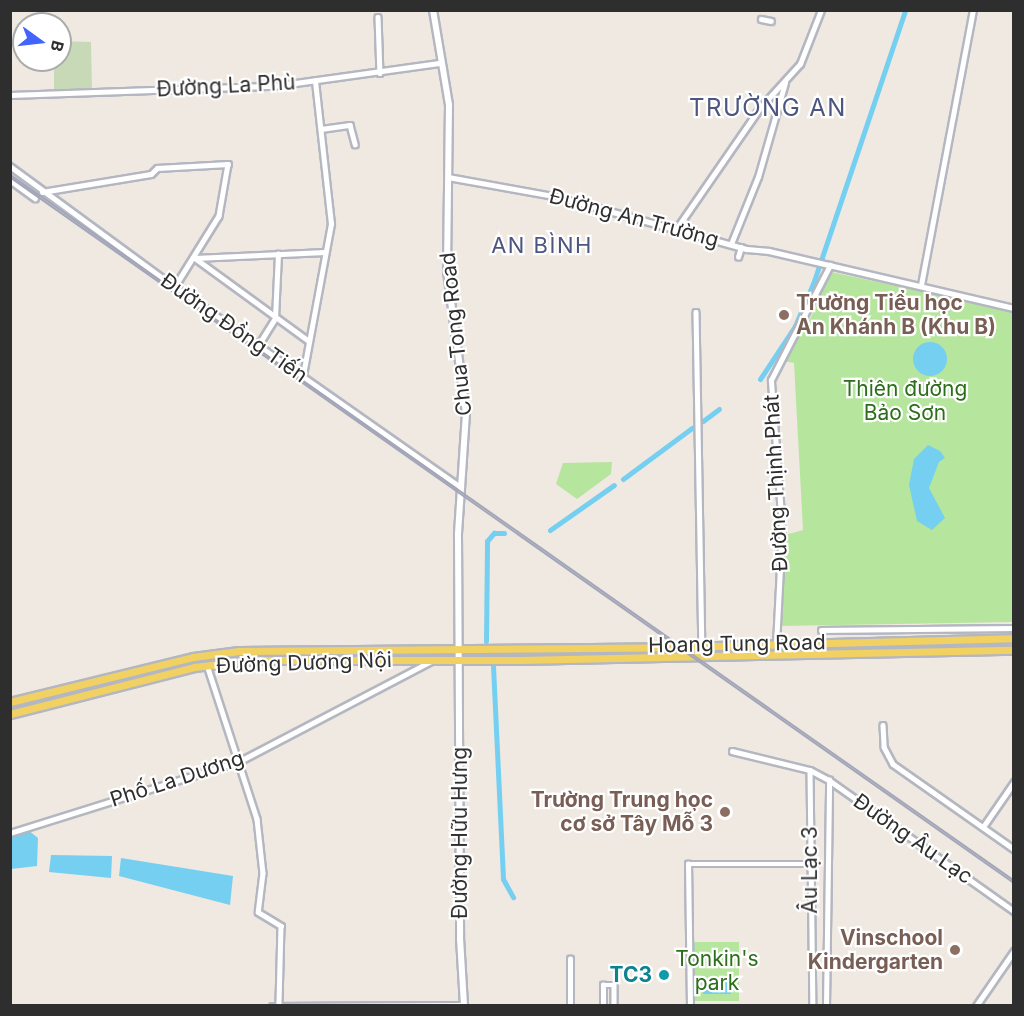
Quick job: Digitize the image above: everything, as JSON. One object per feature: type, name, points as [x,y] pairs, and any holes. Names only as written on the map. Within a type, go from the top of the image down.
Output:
[{"type":"main road","name":"Chua Tong Road","points":[[433,10],[448,105],[447,271],[466,413],[461,487],[460,648]]},
{"type":"main road","name":"Hoang Tung Road","points":[[460,648],[702,646],[1014,638]]},
{"type":"main road","points":[[921,640],[922,652]]},
{"type":"main road","points":[[823,642],[824,654]]},
{"type":"main road","name":"Đường Dương Nội","points":[[10,702],[204,655],[291,648],[460,648]]},
{"type":"main road","name":"Đường Hữu Hưng","points":[[460,648],[460,938],[464,1005]]},
{"type":"main road","name":"Hoang Tung Road","points":[[460,660],[1014,650]]},
{"type":"main road","points":[[204,655],[207,665]]},
{"type":"main road","name":"Đường Dương Nội","points":[[10,714],[207,665],[254,660],[460,660]]},
{"type":"street","points":[[677,228],[759,109],[800,64],[821,10]]},
{"type":"street","points":[[921,285],[973,10]]},
{"type":"street","points":[[378,17],[380,73]]},
{"type":"street","points":[[762,19],[771,21]]},
{"type":"street","name":"Đường La Phù","points":[[10,95],[315,81],[440,63]]},
{"type":"street","points":[[303,375],[331,217],[315,81]]},
{"type":"street","points":[[730,244],[758,177],[785,83]]},
{"type":"street","points":[[321,129],[350,125],[355,144]]},
{"type":"street","points":[[42,192],[151,174],[157,168],[228,164],[219,216],[175,287]]},
{"type":"street","name":"Đường Đồng Tiến","points":[[10,166],[42,192],[175,287],[461,487]]},
{"type":"street","name":"Đường An Trường","points":[[448,177],[559,196],[741,247],[921,285],[1014,308]]},
{"type":"street","points":[[10,180],[35,198]]},
{"type":"street","points":[[738,257],[741,247]]},
{"type":"street","points":[[195,258],[325,252]]},
{"type":"street","points":[[259,344],[275,318],[278,254]]},
{"type":"street","points":[[195,258],[309,341]]},
{"type":"street","name":"Đường Thịnh Phát","points":[[776,644],[782,528],[771,380],[780,353],[808,312],[827,265]]},
{"type":"street","points":[[696,312],[702,656]]},
{"type":"street","points":[[821,630],[1014,628]]},
{"type":"street","points":[[934,630],[934,640]]},
{"type":"street","name":"Phố La Dương","points":[[10,833],[240,761],[434,660]]},
{"type":"street","points":[[207,665],[240,761],[261,837],[263,873],[258,912],[281,926],[279,1003]]},
{"type":"street","points":[[883,725],[884,747],[893,764],[1014,849]]},
{"type":"street","name":"Đường Âu Lạc","points":[[732,751],[810,770],[829,780],[1014,911]]},
{"type":"street","name":"Âu Lạc 3","points":[[810,770],[813,1005]]},
{"type":"street","name":"Âu Lạc 3","points":[[826,1005],[829,780]]},
{"type":"street","points":[[983,827],[1014,782]]},
{"type":"street","points":[[690,1005],[688,864],[811,864]]},
{"type":"street","points":[[976,1005],[1014,951]]},
{"type":"street","points":[[570,959],[570,1005]]},
{"type":"street","points":[[603,1005],[603,985],[614,985],[614,1005]]},
{"type":"street","points":[[272,1005],[279,1003],[464,1005]]},
{"type":"green space","points":[[72,41],[91,42],[92,91],[54,91],[54,72],[72,72]]},
{"type":"green space","name":"Thiên đường Bảo Sơn","points":[[831,272],[1013,311],[1013,622],[779,626],[785,535],[803,530],[794,363],[783,361],[811,317]]},
{"type":"green space","points":[[612,462],[611,474],[577,499],[556,484],[563,463]]},
{"type":"green space","name":"Tonkin's park","points":[[694,942],[739,942],[739,1001],[694,1001]]},
{"type":"water","points":[[930,342],[942,347],[947,359],[942,371],[930,376],[918,371],[913,359],[918,347]]},
{"type":"water","points":[[928,445],[940,451],[945,458],[939,462],[929,488],[945,518],[932,530],[917,521],[909,485],[914,459]]},
{"type":"water","points":[[28,830],[38,838],[37,866],[11,869],[11,835]]},
{"type":"water","points":[[51,855],[112,856],[111,878],[49,872]]},
{"type":"water","points":[[121,858],[233,876],[230,905],[119,876]]},
{"type":"water","points":[[726,975],[733,981],[731,994],[703,994],[705,984]]},
{"type":"waterway","points":[[760,379],[795,326],[814,281],[905,10]]},
{"type":"waterway","points":[[703,421],[719,409]]},
{"type":"waterway","points":[[623,479],[692,428]]},
{"type":"waterway","points":[[550,530],[614,485]]},
{"type":"waterway","points":[[486,641],[487,541],[494,533],[504,533]]},
{"type":"waterway","points":[[493,666],[503,879],[513,897]]},
{"type":"railway","points":[[10,176],[1014,882]]},
{"type":"place","name":"Trường Tiểu học An Khánh B (Khu B)","points":[[784,315]]},
{"type":"place","name":"Trường Trung học cơ sở Tây Mỗ 3","points":[[725,812]]},
{"type":"place","name":"Vinschool Kindergarten","points":[[955,950]]},
{"type":"place","name":"TC3","points":[[664,975]]},
{"type":"district","name":"TRƯỜNG AN","points":[[768,108]]},
{"type":"district","name":"AN BÌNH","points":[[542,246]]}]
